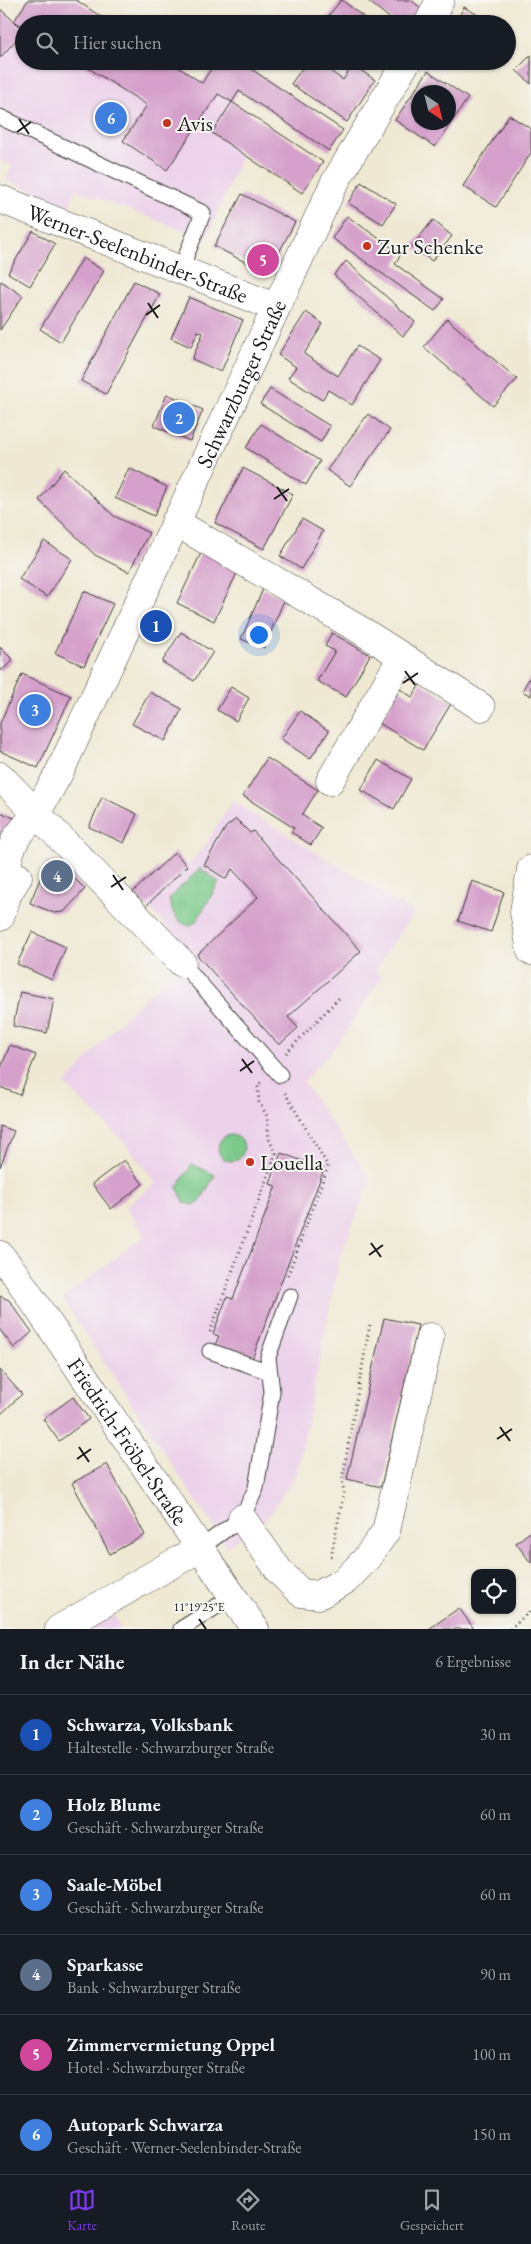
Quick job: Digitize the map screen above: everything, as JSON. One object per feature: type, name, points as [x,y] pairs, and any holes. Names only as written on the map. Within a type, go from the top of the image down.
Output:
[{"type":"street","points":[[432,15],[440,0]]},
{"type":"street","name":"Schwarzburger Straße","points":[[4,905],[21,873],[34,842],[36,814],[59,773],[275,307],[334,184],[402,70]]},
{"type":"street","name":"Werner-Seelenbinder-Straße","points":[[0,199],[275,307]]},
{"type":"street","points":[[175,522],[298,593],[481,707]]},
{"type":"street","points":[[330,781],[402,657]]},
{"type":"street","points":[[0,776],[182,962]]},
{"type":"street","points":[[531,869],[524,912],[531,951]]},
{"type":"street","name":"Friedrich-Fröbel-Straße","points":[[0,1256],[15,1274],[255,1629]]},
{"type":"street","points":[[242,1518],[280,1572],[301,1594],[319,1595],[346,1580],[366,1559],[386,1531],[430,1337]]},
{"type":"street","points":[[58,1629],[200,1548]]},
{"type":"lane","points":[[0,117],[204,213],[181,269]]},
{"type":"lane","points":[[182,962],[276,1070]]},
{"type":"lane","points":[[200,1548],[242,1518],[256,1488],[272,1392],[268,1356],[290,1296]]},
{"type":"lane","points":[[210,1351],[269,1372]]},
{"type":"lane","points":[[181,1629],[233,1596]]},
{"type":"path","points":[[210,1351],[207,1339],[276,1153],[269,1139],[267,1116],[259,1102],[258,1086],[276,1070],[341,996]]},
{"type":"path","points":[[276,1070],[278,1082],[328,1166],[281,1292],[290,1296]]},
{"type":"path","points":[[323,1593],[344,1492],[342,1479],[370,1324]]},
{"type":"path","points":[[510,1629],[531,1610]]},
{"type":"shaded area","points":[[28,0],[76,0],[98,15],[18,15]]},
{"type":"shaded area","points":[[0,9],[14,21],[15,20],[15,70],[183,70],[232,102],[212,133],[235,149],[241,158],[206,239],[75,189],[70,205],[6,180],[12,166],[0,160]]},
{"type":"shaded area","name":"Louella","points":[[232,801],[413,913],[375,971],[382,976],[336,1046],[303,1082],[371,1180],[340,1256],[297,1473],[266,1520],[227,1547],[62,1299],[144,1236],[126,1206],[156,1183],[127,1145],[65,1084],[119,1023],[192,953],[146,906],[187,866],[207,843]]},
{"type":"shaded area","points":[[115,1615],[120,1629],[91,1629]]},
{"type":"green space","points":[[200,868],[219,882],[196,922],[189,926],[175,916],[169,899]]},
{"type":"green space","points":[[231,1135],[240,1139],[244,1148],[240,1157],[231,1161],[222,1157],[218,1148],[222,1139]]},
{"type":"green space","points":[[192,1164],[215,1175],[199,1203],[193,1205],[184,1202],[177,1187]]},
{"type":"building","points":[[28,0],[76,0],[98,15],[18,15]]},
{"type":"building","points":[[342,0],[361,15],[329,15]]},
{"type":"building","points":[[367,0],[411,0],[422,9],[417,15],[386,15]]},
{"type":"building","points":[[464,7],[478,15],[460,15]]},
{"type":"building","points":[[0,9],[15,22],[15,41],[0,58]]},
{"type":"building","points":[[531,55],[531,84],[516,70]]},
{"type":"building","points":[[91,70],[182,70],[202,83],[210,70],[253,70],[343,130],[329,151],[239,91],[232,102],[218,94],[167,170],[123,141],[147,105]]},
{"type":"building","points":[[301,70],[329,70],[343,80],[350,70],[360,70],[375,80],[347,122],[291,84]]},
{"type":"building","points":[[428,71],[449,85],[419,85]]},
{"type":"building","points":[[456,90],[468,98],[456,116]]},
{"type":"building","points":[[411,96],[411,130],[446,130],[435,147],[395,120]]},
{"type":"building","points":[[232,102],[323,162],[302,193],[212,133]]},
{"type":"building","points":[[509,115],[531,129],[531,153],[496,207],[463,186]]},
{"type":"building","points":[[361,182],[396,204],[383,224],[348,203]]},
{"type":"building","points":[[242,194],[295,222],[268,274],[214,246]]},
{"type":"building","name":"Zur Schenke","points":[[347,216],[401,254],[395,264],[444,299],[435,311],[332,238]]},
{"type":"building","points":[[433,220],[452,236],[432,261],[412,246]]},
{"type":"building","points":[[33,231],[55,244],[30,286],[8,273]]},
{"type":"building","points":[[83,258],[104,271],[61,342],[40,329]]},
{"type":"building","points":[[346,261],[415,322],[403,336],[334,275]]},
{"type":"building","points":[[1,281],[23,296],[0,330],[0,283]]},
{"type":"building","points":[[134,281],[160,294],[106,394],[81,381]]},
{"type":"building","points":[[189,297],[243,320],[221,372],[192,359],[203,333],[198,331],[191,347],[171,338]]},
{"type":"building","points":[[306,312],[323,324],[304,354],[338,376],[357,346],[380,360],[352,405],[328,390],[322,400],[288,378],[296,367],[278,355]]},
{"type":"building","points":[[447,319],[517,379],[493,406],[424,347]]},
{"type":"building","points":[[270,389],[330,426],[321,442],[260,404]]},
{"type":"building","points":[[167,394],[203,410],[190,441],[154,426]]},
{"type":"building","points":[[368,414],[390,430],[350,486],[327,470]]},
{"type":"building","points":[[261,424],[320,461],[306,485],[246,448]]},
{"type":"building","points":[[129,468],[167,487],[154,516],[115,498]]},
{"type":"building","points":[[243,468],[293,494],[264,549],[215,523]]},
{"type":"building","points":[[64,469],[114,516],[149,533],[129,572],[95,555],[39,500]]},
{"type":"building","points":[[302,519],[323,531],[301,569],[280,556]]},
{"type":"building","points":[[44,541],[72,559],[47,597],[19,579]]},
{"type":"building","points":[[202,551],[239,569],[214,621],[177,603]]},
{"type":"building","points":[[263,589],[285,598],[264,648],[241,639]]},
{"type":"building","points":[[84,591],[113,604],[84,666],[55,653]]},
{"type":"building","points":[[181,632],[213,652],[194,681],[162,662]]},
{"type":"building","points":[[332,633],[370,655],[346,697],[317,681],[335,651],[325,646]]},
{"type":"building","points":[[0,647],[13,660],[0,672]]},
{"type":"building","points":[[22,674],[71,696],[38,768],[0,751],[0,723]]},
{"type":"building","points":[[531,675],[531,696],[522,691]]},
{"type":"building","points":[[421,683],[452,702],[423,750],[379,723],[400,689],[412,697]]},
{"type":"building","points":[[231,687],[249,698],[236,721],[217,710]]},
{"type":"building","points":[[150,692],[182,709],[165,741],[132,724]]},
{"type":"building","points":[[300,711],[329,731],[310,759],[281,739]]},
{"type":"building","points":[[267,758],[318,790],[302,815],[322,828],[311,845],[291,832],[294,828],[243,796]]},
{"type":"building","points":[[378,760],[411,779],[394,809],[361,790]]},
{"type":"building","points":[[102,797],[137,814],[124,843],[89,827]]},
{"type":"building","points":[[0,812],[14,818],[0,853]]},
{"type":"building","points":[[236,819],[250,833],[253,831],[361,951],[288,1017],[298,1028],[279,1045],[197,955],[258,897],[232,869],[226,879],[204,865],[226,827]]},
{"type":"building","points":[[175,852],[187,866],[146,906],[133,892]]},
{"type":"building","points":[[57,861],[85,889],[64,912],[54,913],[30,903],[46,864]]},
{"type":"building","points":[[472,881],[504,892],[491,932],[458,921]]},
{"type":"building","points":[[32,932],[66,947],[52,980],[17,964]]},
{"type":"building","points":[[20,992],[54,999],[47,1033],[13,1026]]},
{"type":"building","points":[[10,1045],[36,1055],[20,1095],[0,1087],[0,1070]]},
{"type":"building","points":[[0,1126],[14,1131],[0,1167]]},
{"type":"building","points":[[281,1153],[324,1169],[252,1359],[215,1345],[219,1336],[213,1334],[227,1297],[233,1299],[276,1186],[270,1184]]},
{"type":"building","points":[[124,1160],[143,1184],[111,1209],[92,1184]]},
{"type":"building","points":[[0,1296],[9,1300],[32,1332],[14,1348],[0,1330]]},
{"type":"building","points":[[384,1318],[418,1325],[381,1487],[347,1479]]},
{"type":"building","points":[[0,1370],[22,1394],[0,1415]]},
{"type":"building","points":[[73,1397],[89,1419],[59,1441],[43,1419]]},
{"type":"building","points":[[107,1464],[145,1535],[110,1554],[72,1483]]},
{"type":"building","points":[[531,1531],[531,1563],[516,1543]]},
{"type":"building","points":[[459,1608],[474,1629],[429,1629]]},
{"type":"place","name":"Autopark Schwarza","points":[[111,118]]},
{"type":"place","name":"Avis","points":[[167,123]]},
{"type":"place","name":"Zur Schenke","points":[[367,246]]},
{"type":"place","name":"Zimmervermietung Oppel","points":[[263,260]]},
{"type":"place","name":"Holz Blume","points":[[179,418]]},
{"type":"place","name":"Schwarza, Volksbank","points":[[156,626]]},
{"type":"place","name":"Saale-Möbel","points":[[35,710]]},
{"type":"place","name":"Sparkasse","points":[[57,876]]},
{"type":"place","name":"Louella","points":[[250,1162]]}]
